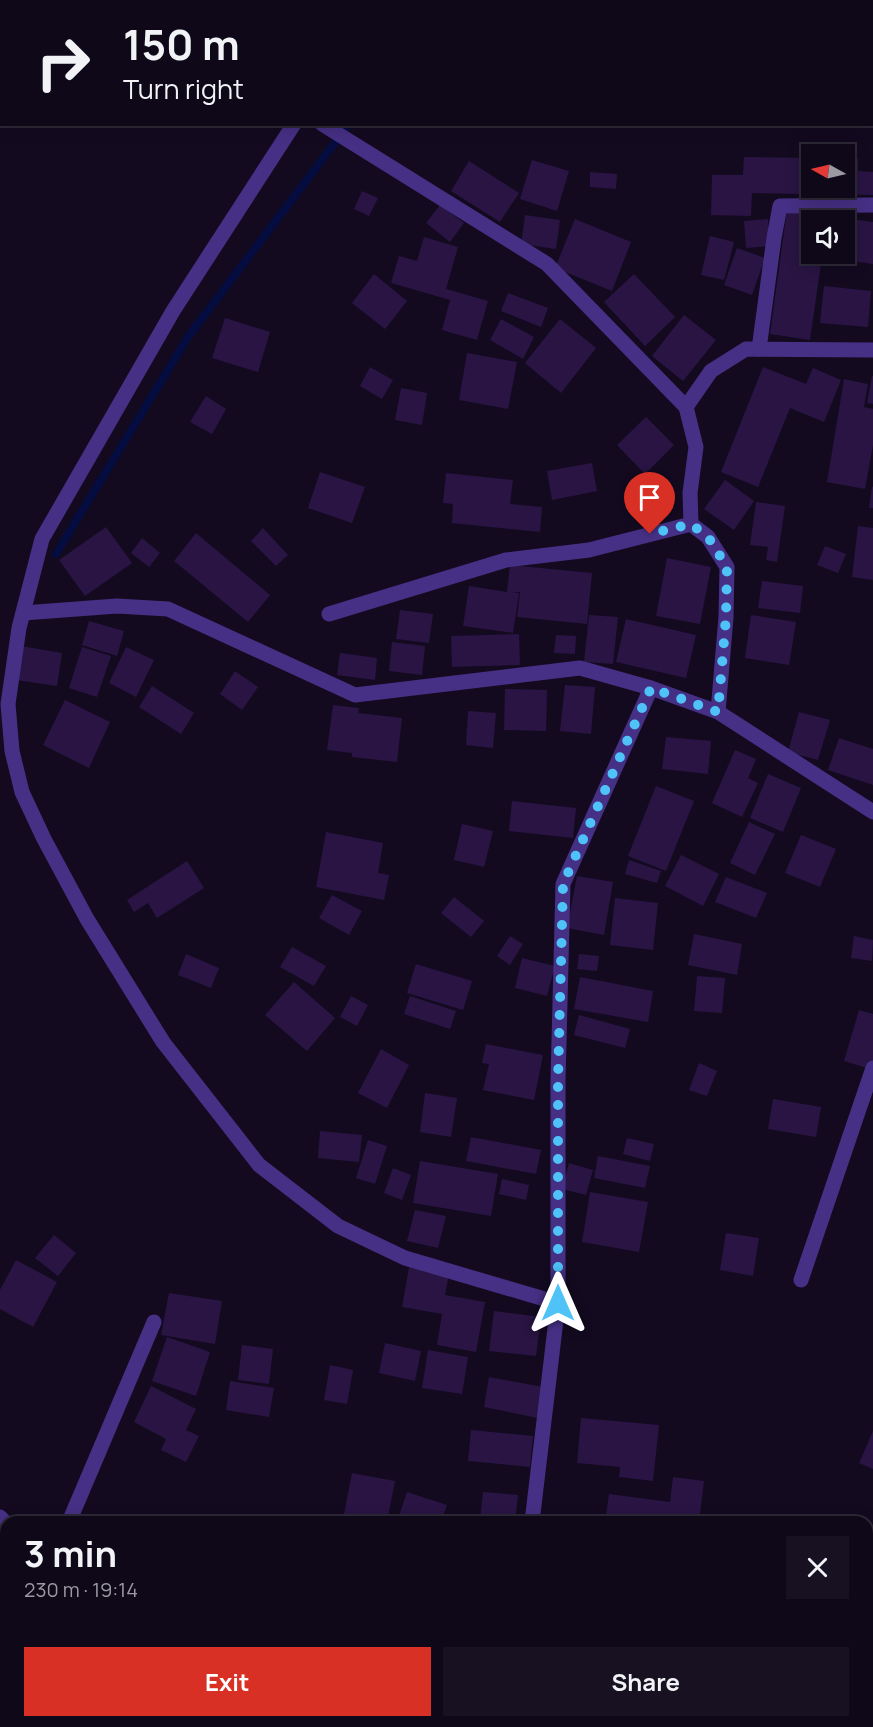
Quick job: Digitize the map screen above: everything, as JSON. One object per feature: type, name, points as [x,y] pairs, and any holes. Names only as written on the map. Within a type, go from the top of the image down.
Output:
[{"type":"street","points":[[293,126],[173,311],[42,539],[23,613],[8,704],[12,751],[22,792],[44,839],[87,919],[163,1042],[259,1165],[338,1226],[405,1258],[558,1303]]},
{"type":"street","points":[[324,126],[547,264],[686,407],[696,447],[690,493],[691,524]]},
{"type":"street","points":[[759,349],[780,206],[873,205]]},
{"type":"street","points":[[686,407],[711,371],[746,349],[873,350]]},
{"type":"street","points":[[329,614],[507,560],[589,550],[691,524]]},
{"type":"street","points":[[691,524],[708,537],[727,567],[726,617],[718,712]]},
{"type":"street","points":[[23,613],[117,606],[168,609],[355,695],[580,668],[651,688],[718,712],[873,812]]},
{"type":"street","points":[[533,1516],[558,1303],[558,1081],[563,884],[651,688]]},
{"type":"street","points":[[801,1280],[873,1068]]},
{"type":"street","points":[[72,1516],[154,1322]]},
{"type":"building","points":[[744,157],[801,158],[801,194],[752,193],[751,216],[711,215],[712,175],[743,175]]},
{"type":"building","points":[[855,158],[858,158],[858,171],[873,172],[873,195],[855,195]]},
{"type":"building","points":[[532,160],[569,171],[557,211],[520,199]]},
{"type":"building","points":[[469,161],[519,193],[500,222],[451,191]]},
{"type":"building","points":[[590,172],[617,174],[616,189],[590,187]]},
{"type":"building","points":[[362,191],[378,198],[369,216],[354,209]]},
{"type":"building","points":[[440,205],[464,223],[450,242],[426,223]]},
{"type":"building","points":[[787,210],[801,212],[801,264],[821,264],[810,340],[770,334]]},
{"type":"building","points":[[525,215],[560,220],[556,249],[521,244]]},
{"type":"building","points":[[575,219],[631,242],[612,291],[555,268]]},
{"type":"building","points":[[768,219],[769,246],[746,248],[744,221]]},
{"type":"building","points":[[855,219],[873,222],[873,264],[855,262]]},
{"type":"building","points":[[710,236],[734,242],[724,280],[701,275]]},
{"type":"building","points":[[424,237],[458,247],[446,289],[488,301],[477,340],[442,330],[450,300],[391,283],[399,256],[417,261]]},
{"type":"building","points":[[737,248],[765,258],[752,295],[724,285]]},
{"type":"building","points":[[374,274],[407,301],[385,329],[352,303]]},
{"type":"building","points":[[634,274],[675,317],[645,346],[604,302]]},
{"type":"building","points":[[824,286],[871,291],[868,327],[820,323]]},
{"type":"building","points":[[508,293],[548,308],[541,327],[501,311]]},
{"type":"building","points":[[684,315],[716,340],[683,381],[652,356]]},
{"type":"building","points":[[225,318],[270,332],[258,372],[212,358]]},
{"type":"building","points":[[501,319],[534,337],[523,359],[490,340]]},
{"type":"building","points":[[560,319],[596,348],[561,393],[525,363]]},
{"type":"building","points":[[467,353],[517,362],[508,409],[459,400]]},
{"type":"building","points":[[370,367],[393,380],[382,399],[360,386]]},
{"type":"building","points":[[763,367],[806,384],[813,368],[841,380],[824,422],[790,408],[758,487],[721,472]]},
{"type":"building","points":[[873,376],[873,404],[867,403]]},
{"type":"building","points":[[844,379],[868,384],[864,407],[873,409],[873,445],[865,489],[827,482]]},
{"type":"building","points":[[401,388],[427,393],[422,425],[395,420]]},
{"type":"building","points":[[206,396],[226,409],[212,434],[190,422]]},
{"type":"building","points":[[646,417],[674,445],[645,474],[617,445]]},
{"type":"building","points":[[592,463],[597,491],[552,500],[547,471]]},
{"type":"building","points":[[320,472],[365,487],[352,523],[308,508]]},
{"type":"building","points":[[446,473],[513,480],[510,504],[542,507],[540,532],[452,523],[453,504],[443,503]]},
{"type":"building","points":[[725,480],[754,501],[734,530],[704,509]]},
{"type":"building","points":[[872,487],[873,508],[869,508]]},
{"type":"building","points":[[756,502],[785,506],[777,562],[766,560],[768,547],[750,545]]},
{"type":"building","points":[[858,526],[873,528],[873,580],[852,577]]},
{"type":"building","points":[[106,527],[132,563],[85,596],[59,560]]},
{"type":"building","points":[[263,528],[288,555],[276,566],[251,541]]},
{"type":"building","points":[[196,533],[270,595],[248,622],[174,561]]},
{"type":"building","points":[[142,538],[160,553],[149,567],[131,553]]},
{"type":"building","points":[[825,546],[846,554],[838,573],[817,565]]},
{"type":"building","points":[[667,558],[711,567],[700,624],[656,616]]},
{"type":"building","points":[[510,565],[592,573],[587,624],[517,617],[520,592],[512,592],[519,593],[513,633],[463,626],[469,586],[507,592]]},
{"type":"building","points":[[762,581],[803,586],[800,613],[758,608]]},
{"type":"building","points":[[400,610],[433,614],[429,643],[396,639]]},
{"type":"building","points":[[589,615],[618,617],[613,664],[584,662]]},
{"type":"building","points":[[751,615],[796,622],[789,665],[745,658]]},
{"type":"building","points":[[626,619],[696,635],[686,678],[616,662]]},
{"type":"building","points":[[89,621],[124,631],[117,656],[82,645]]},
{"type":"building","points":[[519,634],[520,665],[452,667],[451,636]]},
{"type":"building","points":[[556,635],[576,636],[575,654],[554,653]]},
{"type":"building","points":[[392,642],[425,646],[422,675],[389,671]]},
{"type":"building","points":[[21,646],[62,653],[57,686],[16,680]]},
{"type":"building","points":[[82,647],[111,656],[97,697],[69,688]]},
{"type":"building","points":[[126,647],[154,660],[136,697],[109,683]]},
{"type":"building","points":[[340,653],[377,658],[375,680],[337,675]]},
{"type":"building","points":[[235,671],[258,687],[242,710],[220,694]]},
{"type":"building","points":[[565,685],[595,687],[591,734],[560,731]]},
{"type":"building","points":[[152,686],[194,713],[181,734],[139,707]]},
{"type":"building","points":[[505,689],[547,690],[546,731],[504,730]]},
{"type":"building","points":[[65,700],[110,722],[89,768],[43,745]]},
{"type":"building","points":[[333,705],[359,708],[358,713],[402,718],[397,762],[352,757],[352,753],[327,750]]},
{"type":"building","points":[[468,711],[496,713],[493,748],[466,745]]},
{"type":"building","points":[[799,712],[830,720],[818,760],[788,752]]},
{"type":"building","points":[[666,737],[711,741],[708,774],[662,769]]},
{"type":"building","points":[[839,738],[873,749],[873,785],[828,770]]},
{"type":"building","points":[[735,750],[756,759],[748,778],[758,783],[742,817],[712,803]]},
{"type":"building","points":[[768,774],[801,788],[783,832],[750,818]]},
{"type":"building","points":[[656,786],[694,801],[666,871],[628,856]]},
{"type":"building","points":[[512,801],[576,808],[573,838],[509,831]]},
{"type":"building","points":[[749,822],[775,834],[755,875],[730,863]]},
{"type":"building","points":[[462,824],[493,831],[484,867],[454,860]]},
{"type":"building","points":[[326,832],[383,843],[378,873],[389,875],[384,900],[316,887]]},
{"type":"building","points":[[801,835],[836,849],[820,887],[785,873]]},
{"type":"building","points":[[681,855],[719,874],[703,906],[665,886]]},
{"type":"building","points":[[629,860],[661,871],[657,883],[625,874]]},
{"type":"building","points":[[187,861],[204,888],[157,918],[148,903],[134,912],[127,900]]},
{"type":"building","points":[[577,876],[613,882],[604,935],[567,928]]},
{"type":"building","points":[[726,877],[767,893],[756,918],[715,902]]},
{"type":"building","points":[[332,895],[362,911],[349,935],[319,918]]},
{"type":"building","points":[[454,897],[484,921],[471,937],[441,913]]},
{"type":"building","points":[[615,898],[658,903],[653,950],[610,945]]},
{"type":"building","points":[[694,934],[742,944],[737,975],[688,965]]},
{"type":"building","points":[[510,936],[523,944],[510,965],[497,956]]},
{"type":"building","points":[[854,936],[873,940],[872,961],[851,958]]},
{"type":"building","points":[[292,947],[326,966],[314,986],[280,967]]},
{"type":"building","points":[[186,954],[219,968],[211,988],[178,975]]},
{"type":"building","points":[[579,954],[599,956],[597,971],[577,969]]},
{"type":"building","points":[[522,958],[555,966],[547,996],[515,988]]},
{"type":"building","points":[[416,964],[472,981],[463,1010],[407,993]]},
{"type":"building","points":[[697,976],[725,978],[722,1013],[694,1011]]},
{"type":"building","points":[[580,977],[653,991],[648,1022],[574,1009]]},
{"type":"building","points":[[294,982],[335,1018],[307,1051],[265,1015]]},
{"type":"building","points":[[351,996],[368,1005],[357,1026],[340,1017]]},
{"type":"building","points":[[410,996],[456,1011],[450,1029],[404,1014]]},
{"type":"building","points":[[859,1010],[873,1014],[873,1070],[844,1061]]},
{"type":"building","points":[[579,1015],[630,1029],[625,1048],[574,1035]]},
{"type":"building","points":[[486,1044],[543,1055],[534,1100],[483,1090],[489,1064],[482,1063]]},
{"type":"building","points":[[381,1049],[409,1065],[387,1108],[358,1093]]},
{"type":"building","points":[[699,1063],[717,1071],[707,1096],[689,1090]]},
{"type":"building","points":[[425,1093],[457,1098],[451,1137],[420,1132]]},
{"type":"building","points":[[773,1099],[821,1107],[816,1137],[768,1129]]},
{"type":"building","points":[[320,1131],[362,1135],[359,1162],[318,1158]]},
{"type":"building","points":[[471,1137],[541,1150],[536,1174],[466,1161]]},
{"type":"building","points":[[627,1138],[654,1144],[650,1161],[623,1154]]},
{"type":"building","points":[[368,1140],[387,1146],[375,1184],[356,1178]]},
{"type":"building","points":[[598,1156],[650,1166],[645,1188],[594,1178]]},
{"type":"building","points":[[420,1161],[498,1174],[491,1216],[413,1203]]},
{"type":"building","points":[[569,1163],[593,1170],[586,1195],[562,1189]]},
{"type":"building","points":[[393,1168],[411,1175],[402,1200],[384,1193]]},
{"type":"building","points":[[502,1179],[529,1185],[526,1200],[499,1194]]},
{"type":"building","points":[[590,1192],[648,1202],[639,1252],[582,1242]]},
{"type":"building","points":[[415,1210],[446,1216],[438,1248],[407,1241]]},
{"type":"building","points":[[726,1233],[759,1238],[753,1276],[720,1270]]},
{"type":"building","points":[[54,1235],[76,1253],[58,1276],[35,1258]]},
{"type":"building","points":[[16,1260],[57,1282],[33,1327],[0,1309],[0,1290]]},
{"type":"building","points":[[410,1262],[450,1269],[445,1295],[485,1302],[476,1352],[437,1345],[442,1314],[402,1307]]},
{"type":"building","points":[[169,1293],[222,1301],[215,1344],[161,1335]]},
{"type":"building","points":[[494,1311],[541,1317],[536,1356],[489,1351]]},
{"type":"building","points":[[167,1337],[210,1352],[196,1396],[152,1381]]},
{"type":"building","points":[[385,1343],[421,1351],[415,1381],[379,1373]]},
{"type":"building","points":[[242,1345],[273,1349],[269,1384],[238,1380]]},
{"type":"building","points":[[428,1350],[468,1357],[462,1394],[422,1388]]},
{"type":"building","points":[[330,1365],[353,1370],[347,1404],[324,1400]]},
{"type":"building","points":[[489,1377],[543,1387],[538,1418],[484,1407]]},
{"type":"building","points":[[230,1381],[274,1388],[269,1417],[226,1410]]},
{"type":"building","points":[[151,1386],[196,1409],[186,1430],[199,1436],[186,1462],[161,1450],[166,1439],[134,1422]]},
{"type":"building","points":[[581,1418],[659,1425],[653,1481],[619,1477],[620,1467],[577,1463]]},
{"type":"building","points":[[471,1430],[533,1436],[530,1467],[468,1461]]},
{"type":"building","points":[[873,1431],[873,1469],[859,1463]]},
{"type":"building","points":[[352,1473],[395,1481],[388,1516],[344,1514]]},
{"type":"building","points":[[673,1477],[704,1481],[700,1516],[606,1516],[609,1494],[670,1502]]},
{"type":"building","points":[[407,1492],[447,1505],[443,1516],[399,1516]]},
{"type":"building","points":[[483,1492],[518,1495],[516,1516],[480,1516]]},
{"type":"waterway","points":[[56,554],[188,337],[347,126]]},
{"type":"route","points":[[558,1303],[558,1081],[563,884],[651,688],[718,712],[726,617],[727,567],[708,537],[691,524],[650,534]]}]
